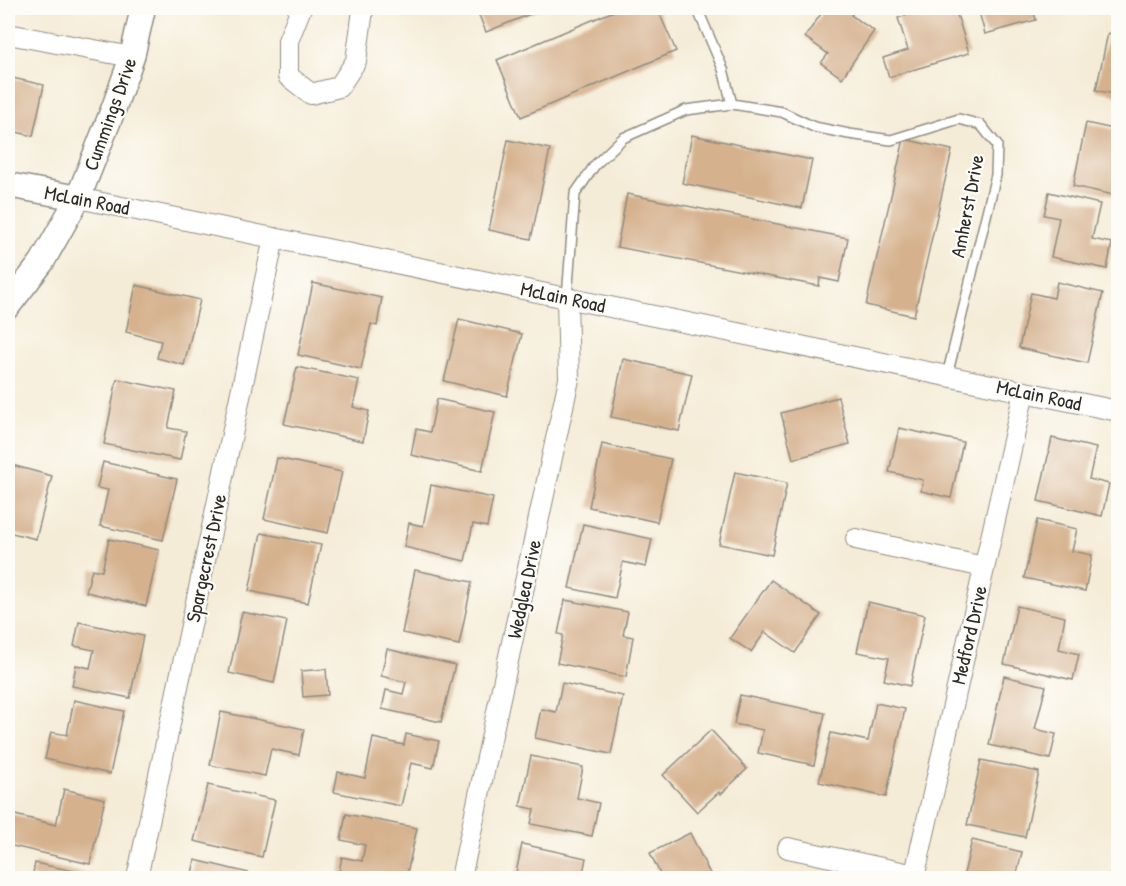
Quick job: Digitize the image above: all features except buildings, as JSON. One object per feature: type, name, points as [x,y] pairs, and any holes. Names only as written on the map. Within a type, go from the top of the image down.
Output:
[{"type":"street","name":"Cummings Drive","points":[[8,306],[42,262],[78,198],[132,57],[143,8]]},
{"type":"street","points":[[301,8],[288,41],[288,76],[311,94],[339,87],[356,61],[362,8]]},
{"type":"street","points":[[8,34],[132,57]]},
{"type":"street","name":"McLain Road","points":[[8,185],[1119,411]]},
{"type":"street","name":"Spargecrest Drive","points":[[137,879],[274,238]]},
{"type":"street","name":"Wedglea Drive","points":[[461,879],[569,379],[567,298]]},
{"type":"street","name":"Medford Drive","points":[[915,877],[1024,392]]},
{"type":"street","points":[[856,539],[984,567]]},
{"type":"street","points":[[788,848],[915,877]]},
{"type":"lane","points":[[697,8],[723,69],[732,104]]},
{"type":"lane","name":"Amherst Drive","points":[[567,298],[576,195],[595,165],[622,138],[686,110],[732,104],[782,112],[814,127],[891,140],[959,119],[981,125],[997,145],[996,175],[947,376]]}]
